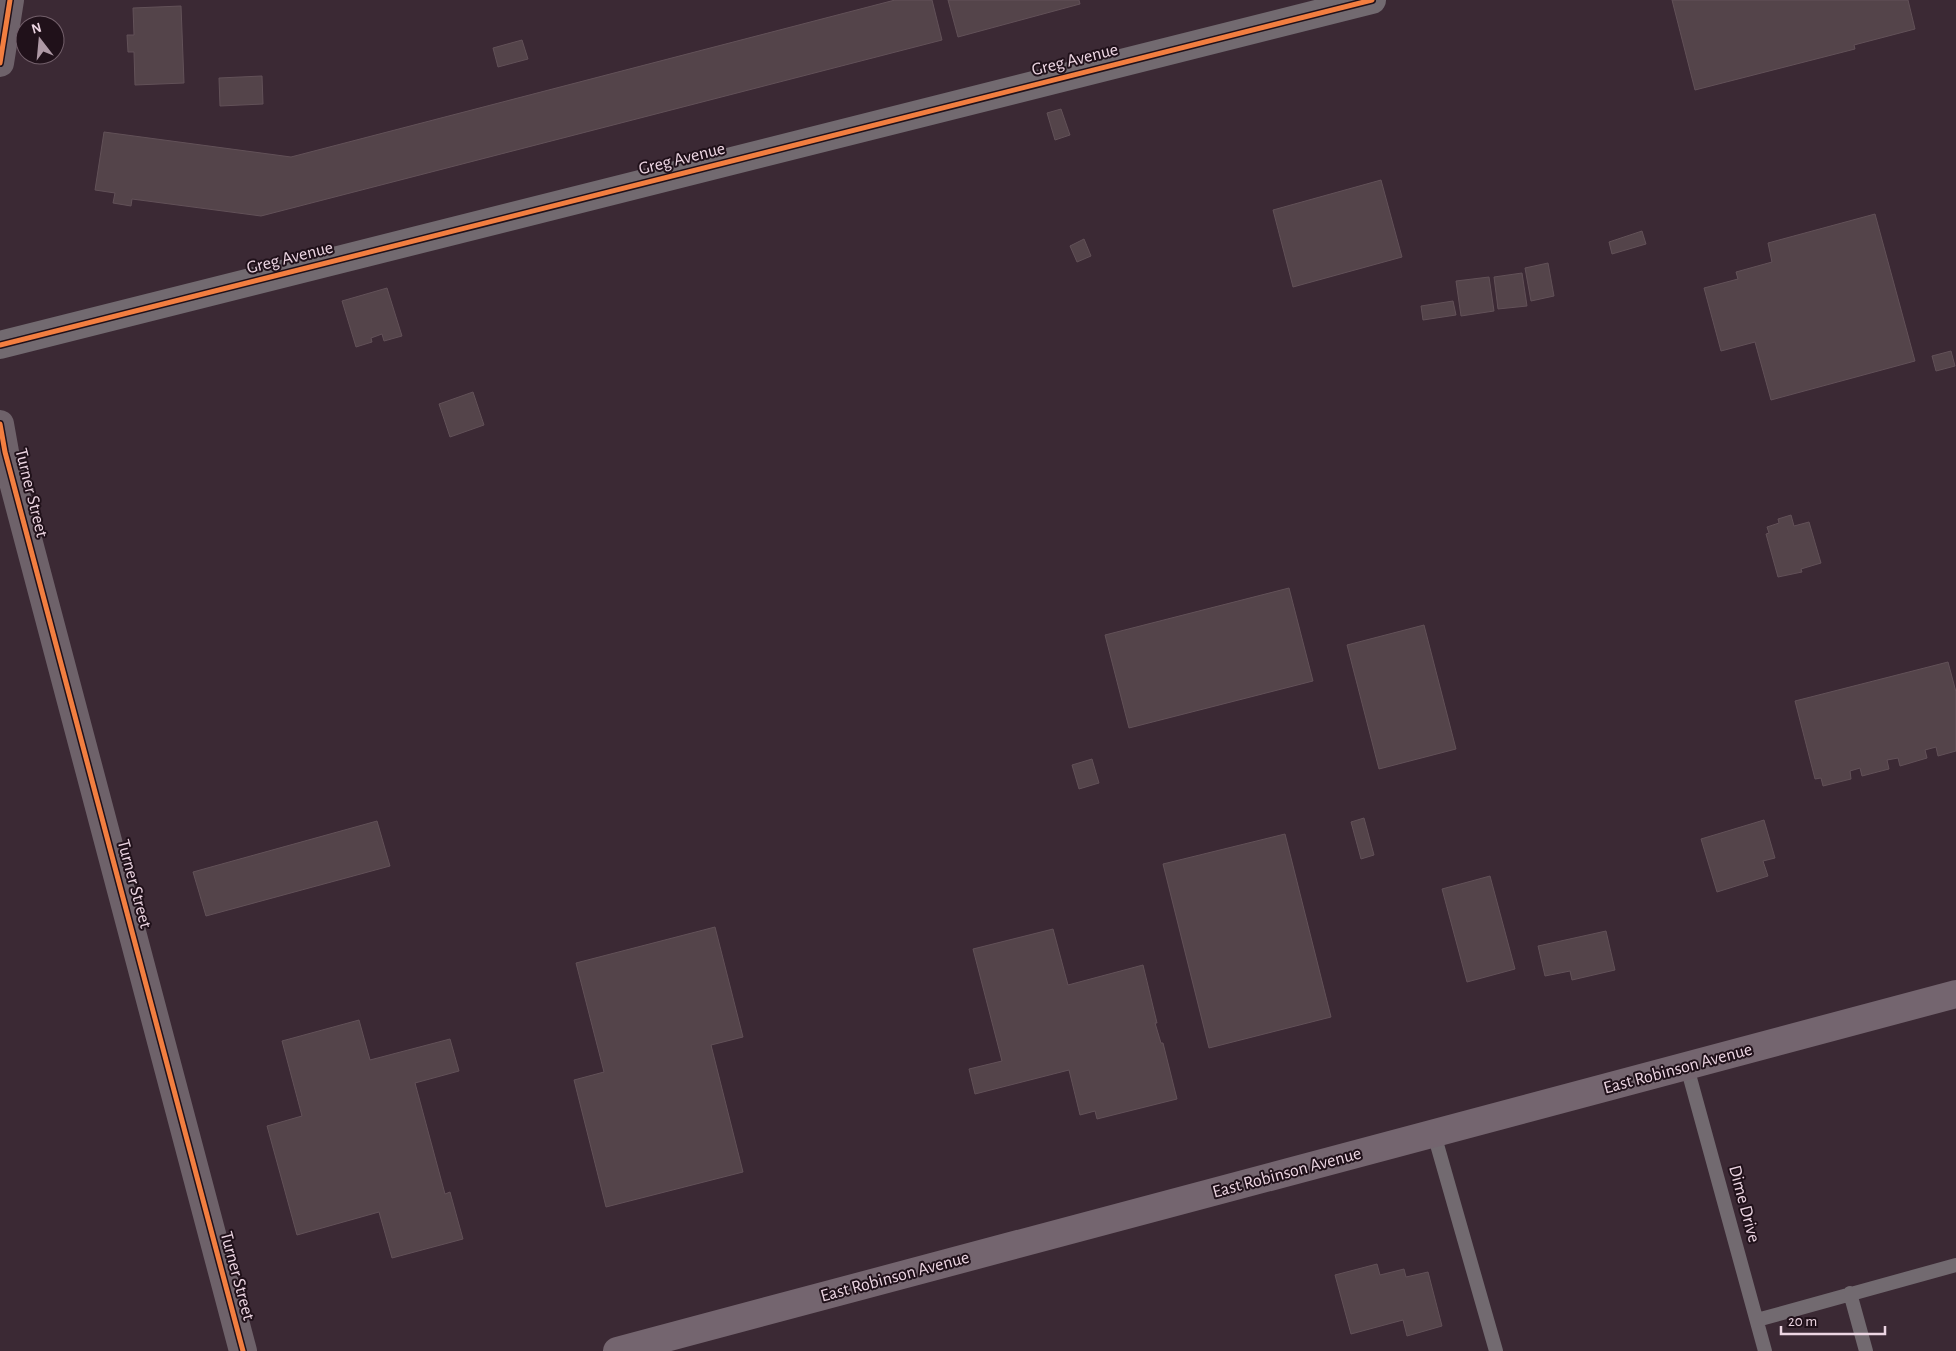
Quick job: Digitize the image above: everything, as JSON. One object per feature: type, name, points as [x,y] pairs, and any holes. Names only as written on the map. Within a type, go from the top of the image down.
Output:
[{"type":"highway","name":"East Robinson Avenue","points":[[617,1351],[1956,994]]},
{"type":"street","points":[[0,63],[10,0]]},
{"type":"street","name":"Greg Avenue","points":[[0,345],[1372,0]]},
{"type":"street","name":"Turner Street","points":[[0,424],[8,462],[242,1351]]},
{"type":"lane","name":"Dime Drive","points":[[1687,1067],[1765,1351]]},
{"type":"lane","points":[[1434,1134],[1496,1351]]},
{"type":"lane","points":[[1757,1320],[1956,1265]]},
{"type":"lane","points":[[1850,1293],[1866,1351]]},
{"type":"building","points":[[895,0],[932,0],[942,40],[261,216],[132,199],[131,206],[113,203],[115,193],[95,190],[104,132],[291,157]]},
{"type":"building","points":[[948,0],[1079,0],[1080,4],[958,37]]},
{"type":"building","points":[[1672,0],[1908,0],[1915,29],[1854,45],[1855,49],[1695,90]]},
{"type":"building","points":[[181,6],[184,83],[135,85],[134,52],[128,52],[127,35],[134,35],[133,8]]},
{"type":"building","points":[[522,40],[528,59],[498,67],[493,48]]},
{"type":"building","points":[[262,76],[263,104],[220,106],[219,78]]},
{"type":"building","points":[[1061,109],[1070,135],[1055,140],[1047,113]]},
{"type":"building","points":[[1381,180],[1402,257],[1293,287],[1273,210]]},
{"type":"building","points":[[1875,214],[1915,361],[1771,400],[1755,342],[1721,351],[1704,288],[1738,279],[1736,272],[1772,262],[1768,243]]},
{"type":"building","points":[[1642,231],[1646,244],[1612,254],[1609,242]]},
{"type":"building","points":[[1084,239],[1091,256],[1077,262],[1070,246]]},
{"type":"building","points":[[1548,263],[1554,296],[1531,301],[1525,268]]},
{"type":"building","points":[[1522,273],[1527,306],[1498,309],[1494,277]]},
{"type":"building","points":[[1489,277],[1494,311],[1461,316],[1456,281]]},
{"type":"building","points":[[387,288],[402,336],[384,341],[382,334],[371,338],[372,342],[356,347],[342,301]]},
{"type":"building","points":[[1453,301],[1456,315],[1423,320],[1421,306]]},
{"type":"building","points":[[1951,351],[1955,366],[1936,371],[1932,356]]},
{"type":"building","points":[[473,392],[484,425],[450,437],[439,404]]},
{"type":"building","points":[[1791,515],[1794,526],[1809,522],[1821,563],[1801,569],[1802,572],[1778,577],[1766,534],[1769,533],[1767,527],[1779,523],[1778,519]]},
{"type":"building","points":[[1289,588],[1313,681],[1129,728],[1105,635]]},
{"type":"building","points":[[1424,625],[1456,749],[1379,769],[1347,645]]},
{"type":"building","points":[[1948,662],[1956,692],[1956,751],[1938,756],[1936,747],[1925,750],[1927,758],[1900,766],[1898,758],[1887,760],[1889,769],[1862,776],[1860,768],[1850,771],[1851,779],[1823,786],[1821,778],[1815,779],[1795,701]]},
{"type":"building","points":[[1092,759],[1099,783],[1079,789],[1072,765]]},
{"type":"building","points":[[1364,818],[1374,855],[1361,859],[1351,822]]},
{"type":"building","points":[[1764,820],[1775,858],[1763,861],[1768,876],[1717,892],[1701,839]]},
{"type":"building","points":[[377,821],[390,866],[206,916],[193,872]]},
{"type":"building","points":[[1285,834],[1331,1017],[1209,1048],[1163,864]]},
{"type":"building","points":[[1490,876],[1515,969],[1467,982],[1442,889]]},
{"type":"building","points":[[715,927],[743,1037],[711,1045],[743,1172],[606,1207],[574,1080],[604,1072],[576,963]]},
{"type":"building","points":[[1053,929],[1068,985],[1143,965],[1157,1023],[1155,1023],[1161,1043],[1163,1043],[1177,1099],[1097,1119],[1095,1111],[1080,1115],[1069,1070],[975,1094],[969,1069],[1002,1061],[973,949]]},
{"type":"building","points":[[1606,931],[1615,970],[1572,980],[1570,971],[1545,976],[1538,946]]},
{"type":"building","points":[[359,1020],[370,1060],[450,1039],[459,1071],[415,1083],[445,1194],[450,1192],[463,1239],[392,1258],[379,1212],[297,1235],[267,1126],[302,1116],[282,1041]]},
{"type":"building","points":[[1377,1264],[1380,1275],[1404,1269],[1406,1277],[1428,1272],[1442,1326],[1407,1336],[1403,1320],[1351,1334],[1335,1275]]},
{"type":"cycle path","points":[[0,63],[10,0]]},
{"type":"cycle path","points":[[0,345],[1372,0]]},
{"type":"cycle path","points":[[0,424],[5,452],[243,1351]]}]
